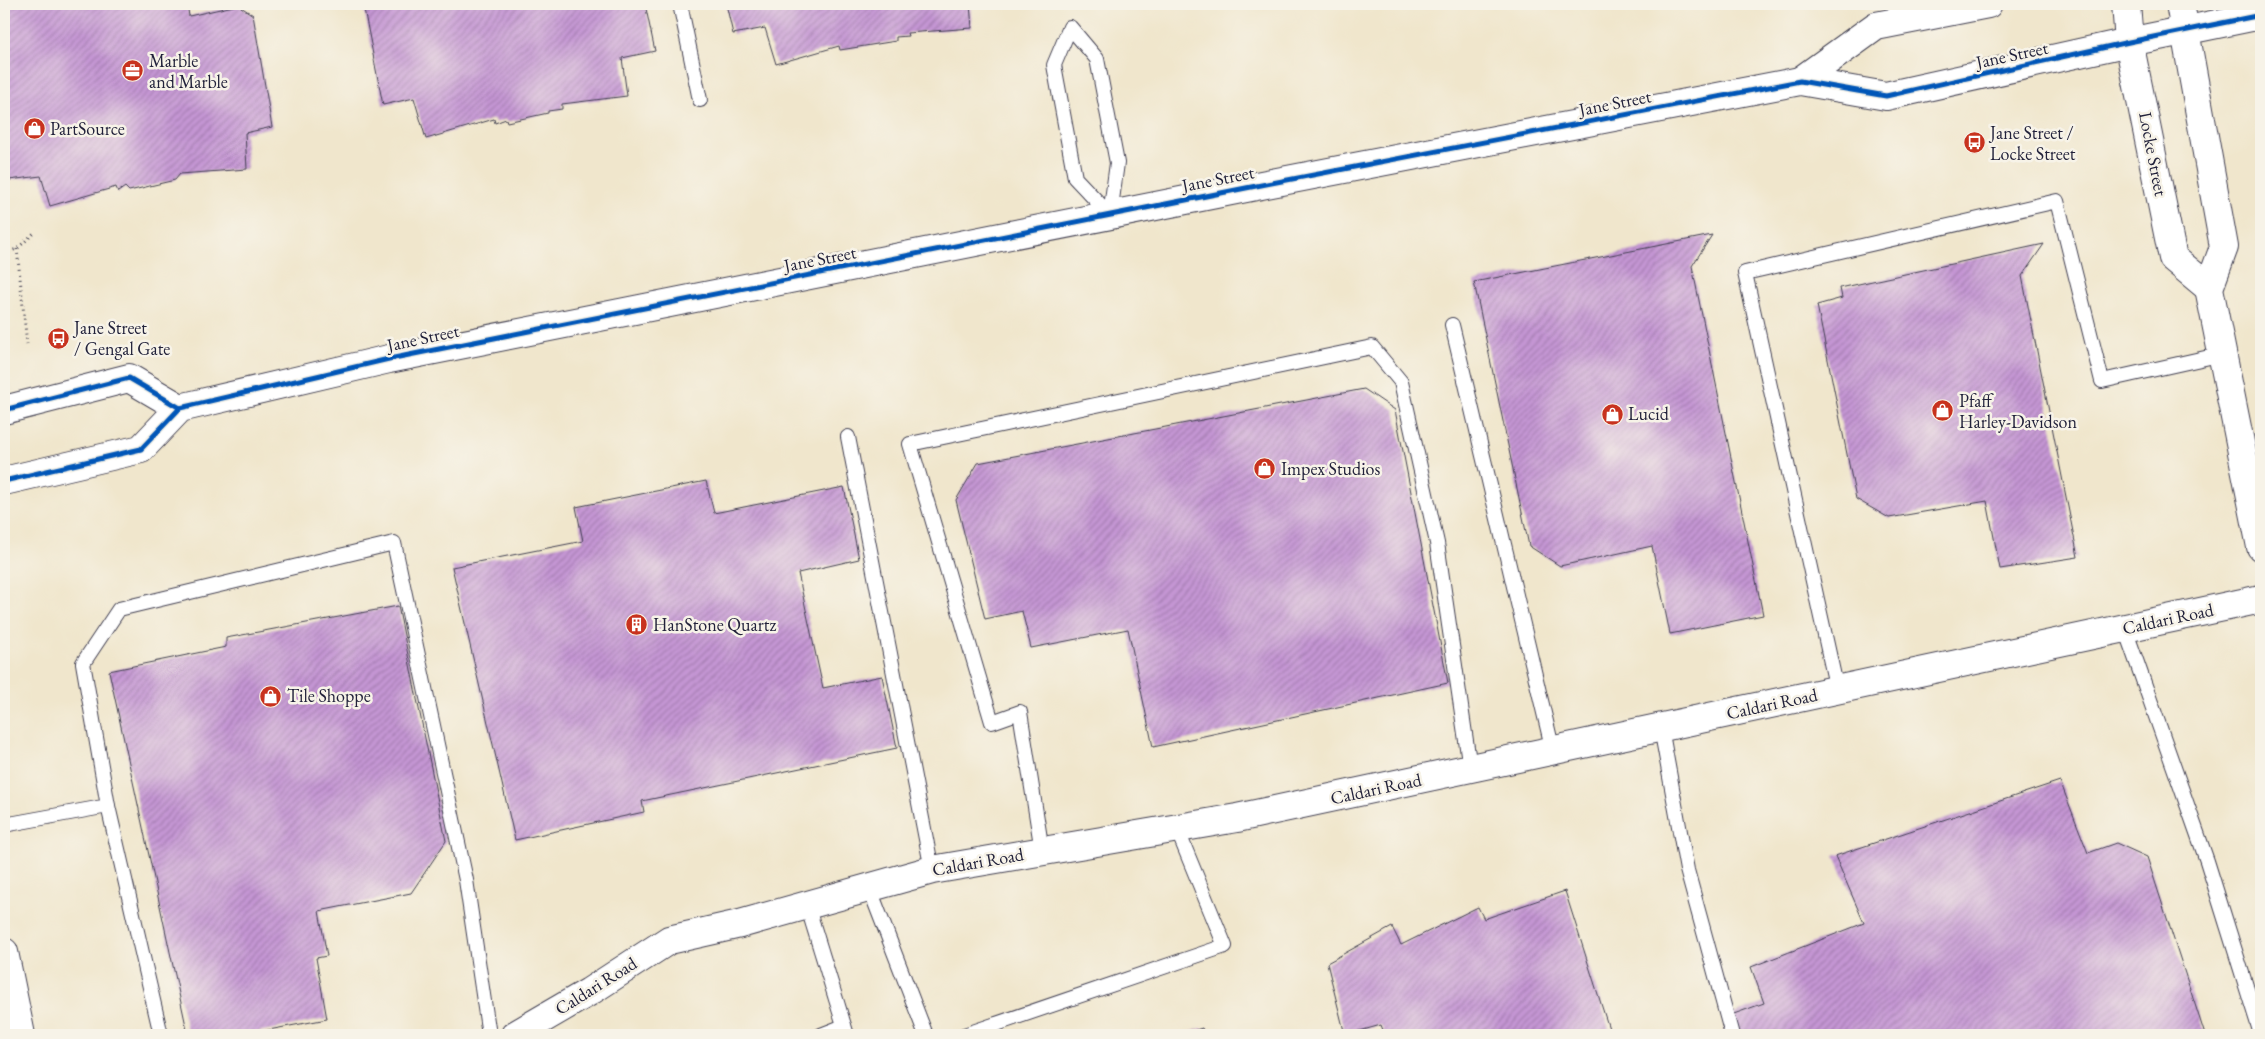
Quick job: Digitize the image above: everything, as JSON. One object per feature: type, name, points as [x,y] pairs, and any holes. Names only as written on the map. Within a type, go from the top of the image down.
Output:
[{"type":"street","name":"Jane Street","points":[[1800,81],[1876,26],[1988,4]]},
{"type":"street","name":"Locke Street","points":[[2126,4],[2129,42],[2173,258],[2210,288]]},
{"type":"street","points":[[2180,4],[2224,247],[2210,288],[2261,547]]},
{"type":"street","name":"Jane Street","points":[[180,408],[389,359],[1110,215],[1800,81],[1886,96],[2261,15]]},
{"type":"street","points":[[4,410],[129,378],[180,408],[141,449],[4,481]]},
{"type":"street","name":"Caldari Road","points":[[515,1035],[589,992],[669,940],[740,924],[932,870],[1237,818],[2261,599]]},
{"type":"street","points":[[4,952],[21,1035]]},
{"type":"lane","points":[[680,4],[700,100]]},
{"type":"lane","points":[[1070,27],[1097,58],[1117,164],[1110,215],[1075,178],[1054,65],[1070,27]]},
{"type":"lane","points":[[1837,690],[1745,273],[2057,201],[2102,381],[2222,354]]},
{"type":"lane","points":[[1452,325],[1553,751]]},
{"type":"lane","points":[[1042,851],[1020,712],[992,722],[910,444],[1372,347],[1401,382],[1437,543],[1470,768]]},
{"type":"lane","points":[[848,437],[932,870]]},
{"type":"lane","points":[[161,1035],[108,806],[82,663],[118,608],[394,543],[466,880],[489,1035]]},
{"type":"lane","points":[[2125,628],[2207,861],[2261,1034]]},
{"type":"lane","points":[[1661,728],[1687,870],[1732,1035]]},
{"type":"lane","points":[[4,825],[108,806]]},
{"type":"lane","points":[[964,1035],[1225,946],[1177,829]]},
{"type":"lane","points":[[870,887],[926,1035]]},
{"type":"lane","points":[[807,905],[846,1031],[821,1035]]},
{"type":"path","points":[[4,253],[17,249],[35,232]]},
{"type":"path","points":[[17,249],[27,344]]},
{"type":"building","name":"Marble and Marble","points":[[4,4],[187,4],[189,16],[238,5],[253,15],[272,127],[245,133],[247,169],[180,174],[175,180],[129,191],[125,187],[118,192],[116,187],[50,206],[41,176],[9,180],[4,156]]},
{"type":"building","points":[[363,4],[645,4],[655,51],[622,58],[627,96],[562,104],[562,109],[548,111],[548,113],[507,122],[506,119],[495,123],[494,119],[426,139],[414,98],[383,105]]},
{"type":"building","points":[[726,4],[970,4],[972,28],[907,33],[908,36],[896,37],[896,41],[840,50],[839,46],[776,64],[765,28],[733,34]]},
{"type":"building","name":"Lucid","points":[[1712,235],[1692,266],[1763,615],[1670,634],[1652,546],[1560,566],[1529,546],[1474,282]]},
{"type":"building","name":"Pfaff Harley-Davidson","points":[[2044,244],[2022,276],[2078,557],[2000,569],[1987,501],[1889,518],[1856,499],[1817,305],[1842,298],[1840,288]]},
{"type":"building","points":[[1364,389],[1395,410],[1448,683],[1153,747],[1128,629],[1031,648],[1022,611],[985,619],[956,500],[978,463]]},
{"type":"building","name":"HanStone Quartz","points":[[706,481],[714,513],[844,487],[859,559],[798,573],[823,688],[882,676],[897,748],[642,801],[644,812],[515,840],[452,567],[583,541],[576,507]]},
{"type":"building","points":[[398,606],[446,841],[411,893],[319,911],[327,956],[316,958],[327,1019],[242,1035],[188,1035],[109,671],[226,647],[226,638]]},
{"type":"building","points":[[2060,781],[2088,853],[2116,843],[2147,857],[2205,1035],[1737,1035],[1731,1015],[1764,1003],[1751,967],[1864,923],[1835,856]]},
{"type":"building","points":[[1565,891],[1611,1035],[1385,1035],[1381,1025],[1345,1035],[1327,963],[1392,927],[1401,945],[1478,907],[1484,919]]},
{"type":"building","points":[[1202,1028],[1205,1035],[1181,1035]]},
{"type":"cycle path","points":[[4,481],[141,449],[180,408],[389,359],[1246,188],[1800,81],[1886,96],[2261,15]]},
{"type":"cycle path","points":[[4,410],[129,378],[180,408]]},
{"type":"place","name":"Marble and Marble","points":[[133,71]]},
{"type":"place","name":"PartSource","points":[[34,129]]},
{"type":"place","name":"Jane Street / Locke Street","points":[[1974,143]]},
{"type":"place","name":"Jane Street / Gengal Gate","points":[[58,338]]},
{"type":"place","name":"Pfaff Harley-Davidson","points":[[1943,411]]},
{"type":"place","name":"Lucid","points":[[1612,414]]},
{"type":"place","name":"Impex Studios","points":[[1265,469]]},
{"type":"place","name":"HanStone Quartz","points":[[637,625]]},
{"type":"place","name":"Tile Shoppe","points":[[271,696]]}]
